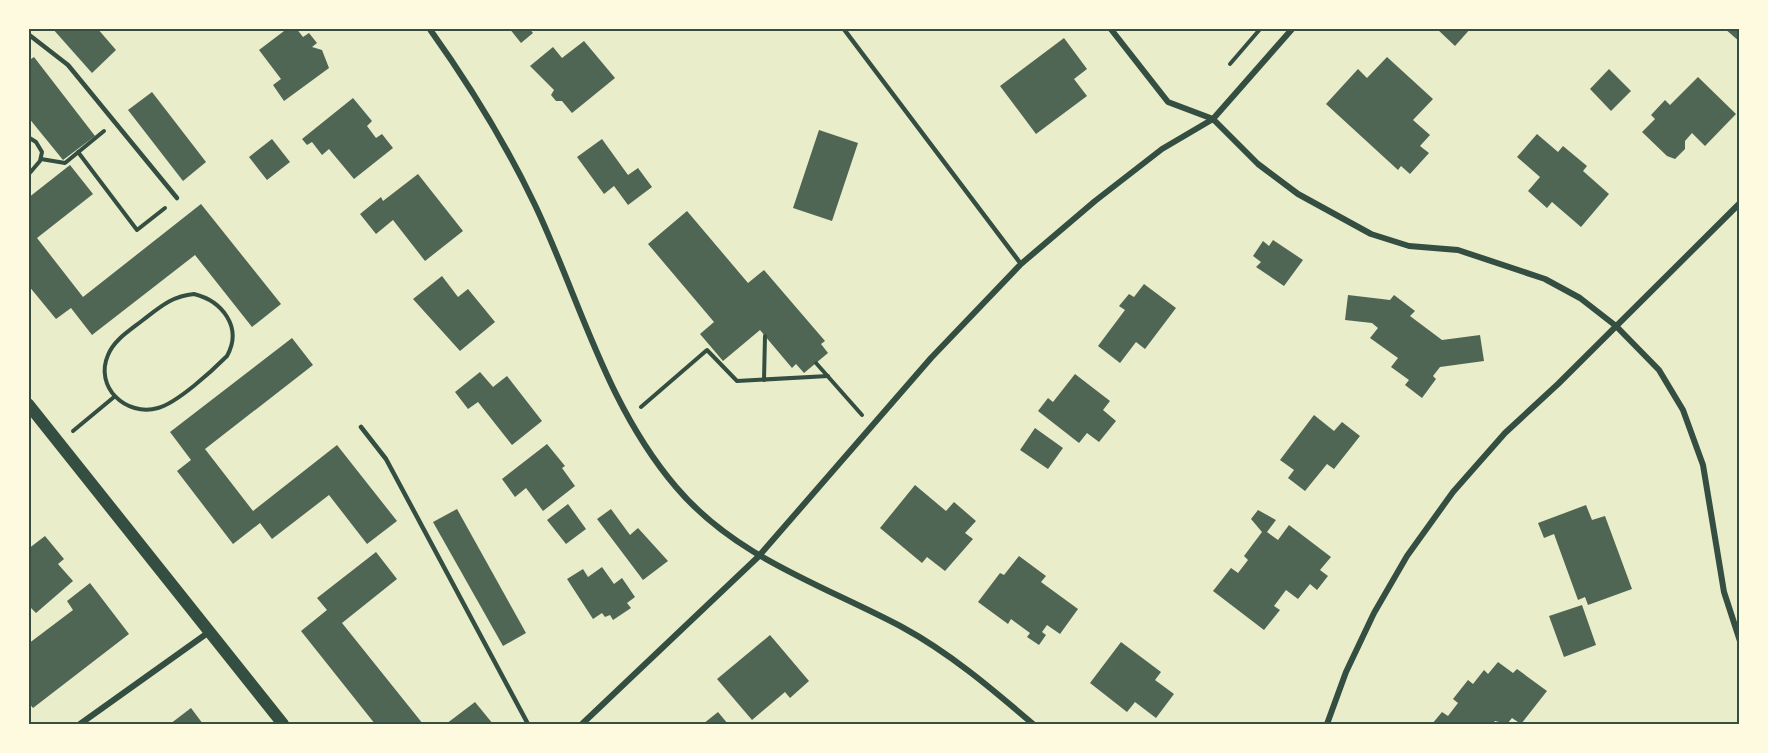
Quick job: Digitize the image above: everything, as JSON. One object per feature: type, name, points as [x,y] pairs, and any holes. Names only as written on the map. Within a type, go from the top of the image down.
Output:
[{"type":"main road","points":[[28,404],[283,724]]},
{"type":"street","points":[[429,28],[462,74],[497,131],[535,206],[597,357],[648,451],[676,487],[708,519],[758,557],[904,628],[978,676],[1033,724]]},
{"type":"street","points":[[1110,28],[1168,102],[1214,119],[1258,164],[1298,194],[1335,216],[1371,234],[1410,246],[1458,250],[1545,279],[1580,298],[1616,326],[1659,370],[1683,410],[1703,465],[1724,592],[1740,641]]},
{"type":"street","points":[[582,724],[758,557],[931,358],[1021,264],[1162,149],[1214,119],[1293,28]]},
{"type":"street","points":[[1327,724],[1346,672],[1374,613],[1407,556],[1452,492],[1505,433],[1740,203]]},
{"type":"street","points":[[80,724],[209,632]]},
{"type":"lane","points":[[843,28],[1021,264]]},
{"type":"lane","points":[[28,34],[68,65],[177,198]]},
{"type":"lane","points":[[361,427],[386,459],[528,724]]},
{"type":"path","points":[[1230,64],[1261,28]]},
{"type":"path","points":[[41,159],[65,163],[115,122]]},
{"type":"path","points":[[28,137],[40,146],[41,159],[28,175]]},
{"type":"path","points":[[78,152],[137,230],[177,198]]},
{"type":"path","points":[[194,294],[204,296],[224,310],[232,333],[228,353],[172,401],[146,410],[126,406],[114,397],[104,369],[107,356],[118,339],[175,297],[194,294]]},
{"type":"path","points":[[764,380],[765,336]]},
{"type":"path","points":[[629,417],[707,350],[737,381],[828,376]]},
{"type":"path","points":[[816,363],[872,427]]},
{"type":"path","points":[[59,442],[114,397]]},
{"type":"building","points":[[52,28],[97,28],[116,50],[92,73]]},
{"type":"building","points":[[288,28],[296,28],[303,37],[309,33],[317,43],[312,47],[322,50],[329,68],[284,101],[273,85],[281,79],[259,50]]},
{"type":"building","points":[[509,28],[529,28],[533,33],[521,43]]},
{"type":"building","points":[[1436,28],[1471,28],[1455,46]]},
{"type":"building","points":[[1724,28],[1740,28],[1740,42]]},
{"type":"building","points":[[1064,38],[1087,69],[1074,79],[1087,96],[1036,134],[1000,86]]},
{"type":"building","points":[[584,41],[615,78],[572,113],[562,101],[556,101],[551,95],[554,90],[530,66],[553,47],[562,58]]},
{"type":"building","points":[[34,57],[95,136],[63,160],[28,117],[28,61]]},
{"type":"building","points":[[1387,57],[1433,99],[1413,120],[1430,135],[1420,146],[1429,153],[1410,174],[1401,166],[1398,170],[1326,104],[1358,69],[1367,78]]},
{"type":"building","points":[[1609,69],[1631,91],[1611,111],[1590,89]]},
{"type":"building","points":[[1698,77],[1736,114],[1705,146],[1692,133],[1685,141],[1685,149],[1675,159],[1667,156],[1642,132],[1655,119],[1651,115],[1665,100],[1670,105]]},
{"type":"building","points":[[152,92],[206,162],[183,181],[128,110]]},
{"type":"building","points":[[353,98],[372,121],[367,126],[376,138],[382,134],[393,148],[354,179],[329,149],[322,155],[312,142],[307,145],[302,139]]},
{"type":"building","points":[[819,130],[858,143],[832,221],[793,208]]},
{"type":"building","points":[[1537,134],[1558,152],[1563,146],[1587,166],[1583,171],[1609,194],[1581,227],[1552,202],[1547,208],[1528,191],[1540,177],[1517,157]]},
{"type":"building","points":[[272,139],[290,162],[267,180],[249,157]]},
{"type":"building","points":[[602,139],[628,175],[638,168],[652,187],[628,205],[614,186],[604,194],[577,157]]},
{"type":"building","points":[[70,165],[93,194],[37,238],[83,297],[201,204],[281,304],[252,327],[195,255],[92,335],[71,308],[56,319],[28,285],[28,198]]},
{"type":"building","points":[[418,174],[463,231],[425,261],[393,220],[376,234],[360,214],[381,197],[383,201]]},
{"type":"building","points":[[687,211],[748,283],[764,270],[825,341],[821,344],[828,353],[804,373],[796,364],[792,368],[760,330],[723,361],[700,334],[714,322],[648,244]]},
{"type":"building","points":[[1273,240],[1303,260],[1284,286],[1256,267],[1261,262],[1253,256],[1263,241],[1269,246]]},
{"type":"building","points":[[442,276],[458,297],[468,289],[495,322],[460,351],[413,299]]},
{"type":"building","points":[[1144,284],[1176,308],[1145,349],[1136,342],[1120,363],[1098,346],[1125,310],[1119,306],[1129,294],[1134,297]]},
{"type":"building","points":[[1348,295],[1390,300],[1394,295],[1415,311],[1410,316],[1442,340],[1480,335],[1484,361],[1440,367],[1433,376],[1436,379],[1422,398],[1405,385],[1409,380],[1391,367],[1398,358],[1370,338],[1378,328],[1372,323],[1345,320]]},
{"type":"building","points":[[292,338],[313,365],[205,449],[253,511],[337,445],[397,521],[367,544],[329,495],[272,539],[260,523],[233,544],[177,471],[191,460],[170,432]]},
{"type":"building","points":[[480,372],[493,387],[507,376],[542,421],[512,445],[478,402],[468,409],[455,392]]},
{"type":"building","points":[[1075,374],[1110,401],[1103,410],[1116,421],[1099,442],[1087,433],[1079,443],[1038,411],[1048,398],[1053,402]]},
{"type":"building","points":[[1314,415],[1334,431],[1342,422],[1360,436],[1334,469],[1327,464],[1305,491],[1288,478],[1294,470],[1280,460]]},
{"type":"building","points":[[1035,428],[1063,448],[1048,469],[1020,450]]},
{"type":"building","points":[[547,444],[565,466],[562,468],[575,486],[543,511],[526,488],[515,497],[502,479]]},
{"type":"building","points":[[915,485],[946,511],[954,502],[976,521],[965,533],[973,539],[945,571],[927,557],[922,563],[880,528]]},
{"type":"building","points":[[568,504],[586,529],[566,544],[547,520]]},
{"type":"building","points":[[1586,505],[1592,520],[1605,516],[1632,589],[1588,605],[1585,597],[1578,600],[1554,534],[1544,538],[1538,523]]},
{"type":"building","points":[[457,509],[526,633],[503,646],[433,522]]},
{"type":"building","points":[[611,509],[630,535],[638,528],[668,561],[643,580],[597,519]]},
{"type":"building","points":[[1258,510],[1276,520],[1267,532],[1278,540],[1289,525],[1331,557],[1320,570],[1328,576],[1317,590],[1310,584],[1298,599],[1286,590],[1274,606],[1280,610],[1264,630],[1213,591],[1231,568],[1238,573],[1248,560],[1244,556],[1262,532],[1251,519]]},
{"type":"building","points":[[45,536],[64,559],[58,564],[73,581],[36,613],[28,605],[28,549]]},
{"type":"building","points":[[376,552],[397,579],[342,623],[423,724],[375,724],[301,631],[327,610],[317,598]]},
{"type":"building","points":[[1019,556],[1046,576],[1041,582],[1078,609],[1060,634],[1047,625],[1042,632],[1046,635],[1039,645],[1027,637],[1030,633],[1011,619],[1008,624],[978,602],[1000,573],[1004,575]]},
{"type":"building","points":[[602,567],[614,584],[622,578],[635,597],[627,603],[631,608],[613,620],[610,615],[605,617],[602,613],[593,619],[567,579],[583,569],[588,577]]},
{"type":"building","points":[[90,583],[129,634],[33,708],[28,702],[28,644],[73,610],[67,601]]},
{"type":"building","points":[[1582,605],[1596,645],[1564,657],[1549,616]]},
{"type":"building","points":[[770,635],[809,681],[790,698],[785,692],[752,720],[717,679]]},
{"type":"building","points":[[1121,642],[1161,672],[1155,680],[1174,694],[1156,718],[1135,702],[1127,712],[1090,683]]},
{"type":"building","points":[[1498,662],[1513,673],[1517,669],[1547,691],[1521,724],[1512,718],[1507,724],[1495,721],[1492,724],[1432,724],[1442,712],[1448,716],[1458,703],[1453,699],[1468,680],[1473,684],[1484,670],[1488,674]]},
{"type":"building","points":[[475,702],[493,724],[446,724]]},
{"type":"building","points":[[191,708],[203,724],[170,724]]},
{"type":"building","points":[[718,712],[728,724],[703,724]]}]
